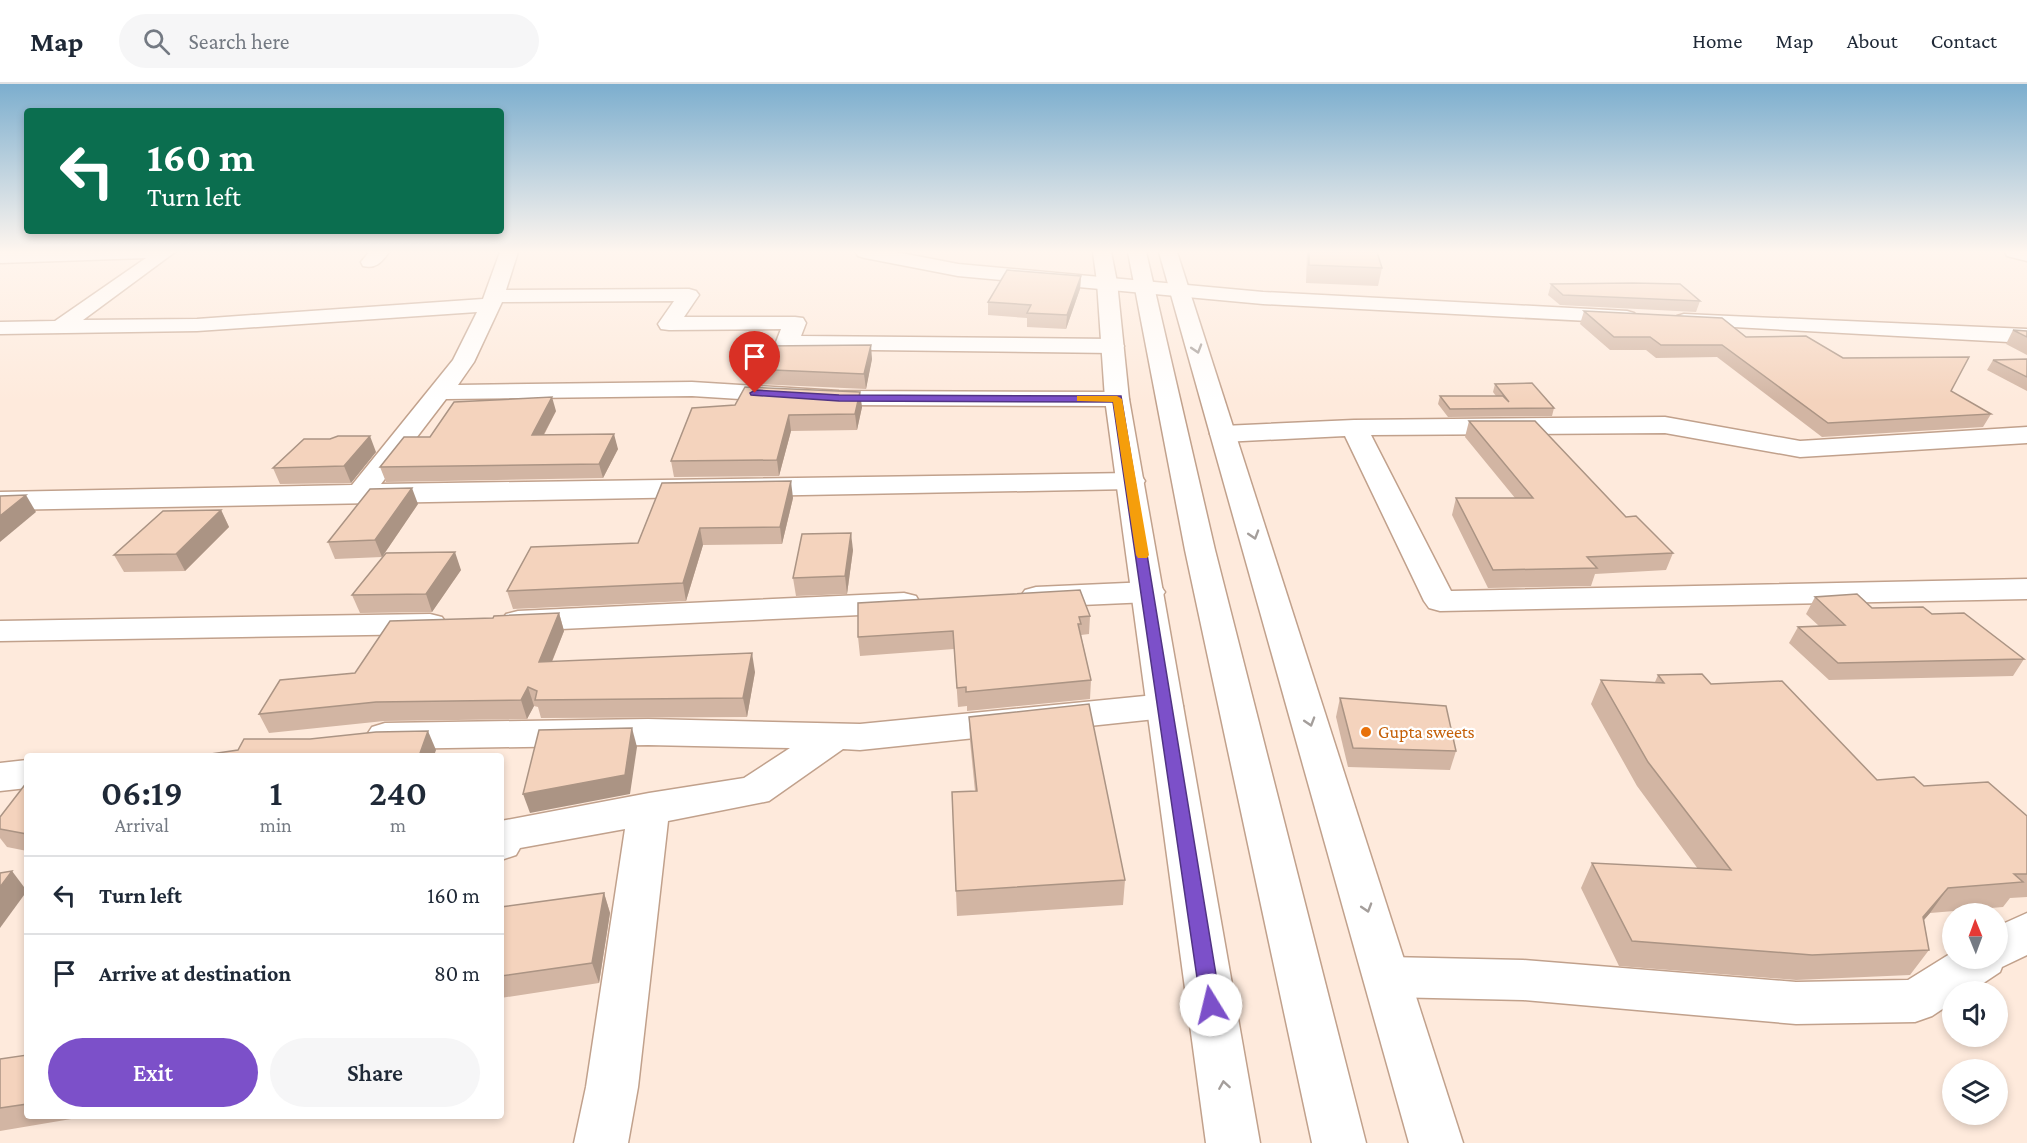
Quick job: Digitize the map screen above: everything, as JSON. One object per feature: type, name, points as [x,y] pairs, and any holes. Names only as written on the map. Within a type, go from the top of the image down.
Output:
[{"type":"main road","points":[[60,327],[96,301]]},
{"type":"main road","points":[[0,328],[197,325],[487,301]]},
{"type":"main road","points":[[360,493],[463,362],[492,301]]},
{"type":"main road","points":[[685,301],[669,324],[795,323],[787,342],[1113,346]]},
{"type":"main road","points":[[1108,301],[1117,399],[1149,592],[1233,1143]]},
{"type":"main road","points":[[1158,301],[1200,550],[1339,1143]]},
{"type":"main road","points":[[1165,301],[1223,434],[1436,1143]]},
{"type":"main road","points":[[1342,301],[1368,305],[2027,336]]},
{"type":"main road","points":[[440,392],[692,389],[839,398],[1117,399]]},
{"type":"main road","points":[[1223,434],[1354,428],[1665,425],[1800,449],[2027,435]]},
{"type":"main road","points":[[1354,428],[1440,601],[2027,589]]},
{"type":"main road","points":[[0,501],[1131,481]]},
{"type":"main road","points":[[1007,598],[1149,592]]},
{"type":"main road","points":[[0,631],[475,623],[936,602]]},
{"type":"main road","points":[[349,740],[384,736],[648,732],[860,737],[1165,706]]},
{"type":"main road","points":[[504,840],[507,836],[650,808],[755,791],[836,736]]},
{"type":"main road","points":[[0,777],[24,774]]},
{"type":"main road","points":[[601,1143],[612,1087],[650,808]]},
{"type":"main road","points":[[2008,943],[2027,932]]},
{"type":"main road","points":[[1388,977],[1523,980],[1796,1003],[1915,1001],[1966,969]]},
{"type":"building","points":[[1072,301],[1067,315],[1027,313],[1031,305],[988,302]]},
{"type":"building","points":[[1584,311],[1722,318],[1746,337],[1806,336],[1843,358],[1969,357],[1951,391],[1991,414],[1828,423],[1722,345],[1661,345],[1650,337],[1614,337]]},
{"type":"building","points":[[2013,330],[2027,331],[2027,337]]},
{"type":"building","points":[[871,345],[864,374],[753,369],[765,346]]},
{"type":"building","points":[[2027,359],[2027,377],[1993,360]]},
{"type":"building","points":[[1532,383],[1554,408],[1450,409],[1440,396],[1503,396],[1509,402],[1495,384]]},
{"type":"building","points":[[745,387],[860,392],[855,414],[789,415],[777,460],[671,461],[692,408],[735,405]]},
{"type":"building","points":[[552,397],[532,435],[614,434],[599,464],[380,467],[404,437],[430,437],[454,402]]},
{"type":"building","points":[[1469,421],[1535,421],[1626,517],[1636,516],[1673,553],[1587,557],[1597,568],[1493,570],[1456,498],[1533,498]]},
{"type":"building","points":[[338,436],[370,436],[344,466],[273,468],[304,439],[330,439]]},
{"type":"building","points":[[791,481],[780,527],[700,528],[683,583],[507,591],[531,547],[638,543],[662,483]]},
{"type":"building","points":[[412,488],[375,540],[328,542],[370,489]]},
{"type":"building","points":[[26,495],[0,516],[0,496]]},
{"type":"building","points":[[221,510],[176,554],[114,555],[163,511]]},
{"type":"building","points":[[851,533],[845,576],[793,578],[802,534]]},
{"type":"building","points":[[455,552],[426,594],[352,595],[386,553]]},
{"type":"building","points":[[1080,590],[1090,616],[1079,617],[1081,624],[1078,624],[1091,680],[966,692],[966,687],[957,688],[953,631],[858,637],[858,603]]},
{"type":"building","points":[[1857,594],[1872,608],[1923,607],[1932,614],[1964,613],[2024,659],[1838,663],[1798,627],[1845,625],[1815,597]]},
{"type":"building","points":[[559,613],[539,662],[752,653],[743,698],[535,700],[537,691],[528,687],[521,700],[376,702],[259,714],[280,680],[355,673],[390,621],[493,618],[494,616]]},
{"type":"building","points":[[1702,674],[1711,684],[1782,681],[1877,780],[1914,777],[1924,786],[1988,782],[2027,816],[2027,874],[2014,874],[2023,882],[1948,888],[1923,917],[1929,950],[1812,955],[1632,941],[1592,863],[1731,870],[1648,762],[1601,680],[1664,683],[1658,675]]},
{"type":"building","points":[[1340,698],[1446,706],[1456,751],[1353,748]]},
{"type":"building","points":[[1089,704],[1125,880],[956,891],[952,792],[977,791],[969,717]]},
{"type":"building","points":[[632,728],[625,775],[523,794],[539,730]]},
{"type":"building","points":[[428,731],[420,753],[218,753],[238,750],[244,739],[310,739],[376,732]]},
{"type":"building","points":[[24,786],[24,833],[0,829],[0,817]]},
{"type":"building","points":[[12,871],[0,887],[0,873]]},
{"type":"building","points":[[604,893],[592,963],[504,976],[504,907]]},
{"type":"building","points":[[24,1055],[24,1104],[0,1108],[0,1059]]},
{"type":"slow traffic","points":[[1080,398],[1117,399],[1143,555]]},
{"type":"place","name":"Gupta sweets","points":[[1366,732]]},
{"type":"route","points":[[755,393],[839,398],[1117,399],[1149,592],[1211,1005]]}]
